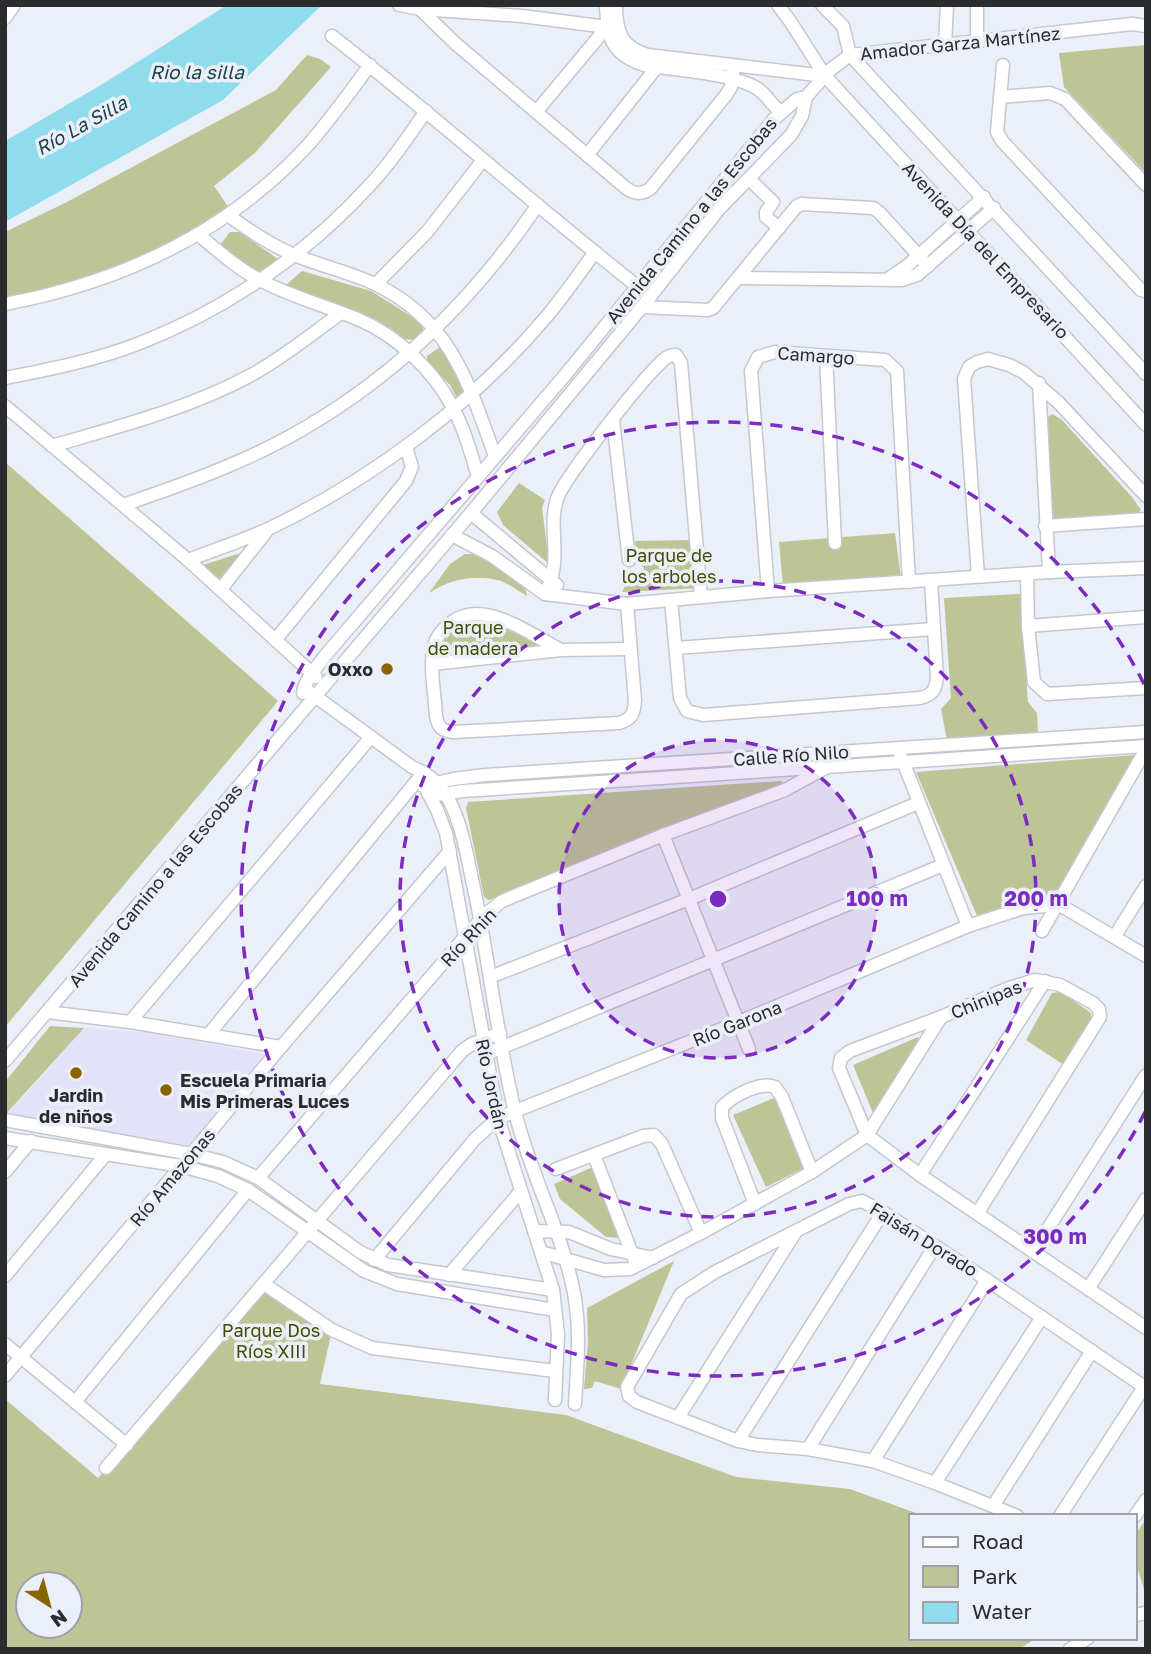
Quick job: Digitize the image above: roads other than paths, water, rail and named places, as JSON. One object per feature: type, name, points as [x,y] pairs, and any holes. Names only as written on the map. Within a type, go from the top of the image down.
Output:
[{"type":"street","points":[[5,18],[14,5]]},
{"type":"street","points":[[399,5],[612,25]]},
{"type":"street","points":[[606,5],[612,25]]},
{"type":"street","points":[[616,5],[611,41],[631,61],[661,62],[733,72],[825,76]]},
{"type":"street","name":"Avenida Día del Empresario","points":[[778,5],[825,76],[958,220],[1141,410],[1146,425]]},
{"type":"street","points":[[822,5],[843,26],[850,55]]},
{"type":"street","points":[[945,44],[947,5]]},
{"type":"street","points":[[977,5],[977,41]]},
{"type":"street","points":[[420,9],[446,36],[536,112],[631,191],[641,194],[646,192],[726,95],[733,72]]},
{"type":"street","name":"Amador Garza Martínez","points":[[1132,24],[1146,18]]},
{"type":"street","name":"Amador Garza Martínez","points":[[806,97],[850,55],[1132,24],[1146,26]]},
{"type":"street","points":[[536,112],[612,25]]},
{"type":"street","points":[[332,36],[426,110],[537,206],[638,286]]},
{"type":"street","name":"Avenida Día del Empresario","points":[[850,55],[1146,374]]},
{"type":"street","points":[[588,154],[661,62]]},
{"type":"street","points":[[5,304],[45,297],[87,285],[137,266],[200,236],[265,186],[308,145],[370,65]]},
{"type":"street","points":[[1003,65],[997,132],[1002,141],[1141,290],[1146,291]]},
{"type":"street","points":[[733,72],[759,90],[771,105],[781,112]]},
{"type":"street","points":[[1000,97],[1050,93],[1065,99],[1146,185]]},
{"type":"street","name":"Avenida Camino a las Escobas","points":[[5,1061],[471,513],[642,307],[719,209],[750,180],[797,125],[806,97],[797,99],[781,112],[566,374],[312,673],[304,688],[304,708]]},
{"type":"street","points":[[5,378],[99,357],[139,344],[204,313],[260,281],[368,188],[426,110]]},
{"type":"street","points":[[376,285],[426,232],[483,160]]},
{"type":"street","points":[[750,180],[770,197],[773,202],[766,216],[779,228]]},
{"type":"street","points":[[886,281],[984,197]]},
{"type":"street","points":[[642,307],[663,310],[713,308],[801,204],[873,208],[928,266]]},
{"type":"street","points":[[123,505],[230,466],[316,422],[356,395],[410,354],[435,331],[497,262],[537,206]]},
{"type":"street","points":[[738,278],[886,281],[917,275],[994,208]]},
{"type":"street","points":[[228,215],[293,255],[376,285],[416,310],[460,364],[495,456]]},
{"type":"street","points":[[200,236],[260,281],[377,329],[410,354],[430,374],[454,409],[478,477]]},
{"type":"street","points":[[188,560],[268,530],[340,489],[405,447],[473,393],[546,317],[595,252]]},
{"type":"street","points":[[52,446],[208,397],[256,372],[341,313]]},
{"type":"street","name":"Camargo","points":[[768,591],[751,371],[758,357],[775,352],[885,360],[897,371],[909,582]]},
{"type":"street","points":[[545,594],[552,579],[555,562],[555,507],[558,496],[613,420],[666,359],[673,355],[679,357],[681,363],[701,597]]},
{"type":"street","points":[[826,356],[835,544]]},
{"type":"street","points":[[978,576],[965,372],[977,362],[997,361],[1023,372],[1039,383],[1146,496]]},
{"type":"street","points":[[566,374],[579,384]]},
{"type":"street","points":[[1039,383],[1049,572]]},
{"type":"street","points":[[5,406],[188,560],[325,685]]},
{"type":"street","points":[[613,420],[629,560]]},
{"type":"street","points":[[276,639],[407,481],[412,467],[405,447]]},
{"type":"street","points":[[471,513],[552,579],[566,596]]},
{"type":"street","points":[[1045,526],[1146,519]]},
{"type":"street","points":[[221,589],[268,530]]},
{"type":"street","points":[[452,535],[492,556],[545,594],[627,604],[978,576],[1146,568]]},
{"type":"street","points":[[1027,574],[1028,626],[1034,682],[1047,694],[1146,688]]},
{"type":"street","points":[[671,600],[682,703],[687,711],[703,716],[926,696],[937,684],[931,581]]},
{"type":"street","points":[[561,650],[495,616],[469,613],[454,620],[440,632],[434,644],[437,721],[447,732],[619,723],[628,720],[634,710],[627,604]]},
{"type":"street","points":[[1028,626],[1146,617]]},
{"type":"street","points":[[676,648],[933,629]]},
{"type":"street","points":[[433,664],[561,650],[629,649]]},
{"type":"street","points":[[209,1034],[421,780],[371,737],[304,688]]},
{"type":"street","name":"Calle Río Nilo","points":[[421,780],[437,782],[500,774],[1146,732]]},
{"type":"street","points":[[130,1022],[371,737]]},
{"type":"street","points":[[1042,931],[1146,747]]},
{"type":"street","name":"Calle Río Nilo","points":[[421,780],[446,793],[1146,747]]},
{"type":"street","points":[[898,748],[968,926]]},
{"type":"street","name":"Río Rhin","points":[[258,1178],[465,937],[502,901],[663,835],[785,790],[829,766]]},
{"type":"street","name":"Río Jordán","points":[[421,780],[442,821],[450,851],[498,1118],[552,1290],[558,1335],[555,1400]]},
{"type":"street","points":[[437,782],[446,793],[463,837],[515,1112],[574,1291],[577,1317],[575,1404]]},
{"type":"street","points":[[489,976],[689,899],[918,803]]},
{"type":"street","points":[[663,835],[749,1049]]},
{"type":"street","name":"Río Amazonas","points":[[5,1376],[281,1046],[450,851]]},
{"type":"street","points":[[486,1054],[943,865]]},
{"type":"street","points":[[1115,936],[1146,886]]},
{"type":"street","points":[[1057,905],[1146,956]]},
{"type":"street","name":"Río Garona","points":[[374,1260],[475,1139],[498,1118],[739,1022],[968,926],[1023,908],[1057,905]]},
{"type":"street","name":"Chinipas","points":[[867,1135],[841,1074],[839,1063],[841,1058],[859,1047],[1035,980],[1060,985],[1093,1003],[1099,1009],[1100,1017],[977,1214]]},
{"type":"street","points":[[920,1175],[1045,981]]},
{"type":"street","points":[[47,1012],[281,1046]]},
{"type":"street","points":[[541,1252],[614,1271],[637,1266],[812,1172],[867,1135],[941,1017]]},
{"type":"street","points":[[106,1468],[462,1051],[482,1039],[500,1033]]},
{"type":"street","points":[[1033,1252],[1146,1075]]},
{"type":"street","points":[[755,1204],[722,1118],[722,1107],[734,1097],[765,1085],[775,1087],[782,1097],[812,1172]]},
{"type":"street","points":[[5,1120],[223,1162],[258,1178],[374,1260],[401,1269],[552,1290]]},
{"type":"street","points":[[556,1169],[643,1136],[654,1135],[662,1144],[701,1233]]},
{"type":"street","points":[[867,1135],[977,1214],[1145,1325]]},
{"type":"street","points":[[5,1138],[181,1166],[218,1176],[248,1190],[379,1279],[555,1310]]},
{"type":"street","points":[[5,1172],[31,1141]]},
{"type":"street","points":[[5,1276],[106,1154]]},
{"type":"street","points":[[594,1155],[637,1266]]},
{"type":"street","points":[[75,1402],[248,1190]]},
{"type":"street","points":[[449,1275],[520,1192]]},
{"type":"street","points":[[1088,1289],[1146,1199]]},
{"type":"street","name":"Faisán Dorado","points":[[679,1416],[637,1402],[627,1392],[629,1382],[681,1294],[715,1272],[856,1201],[869,1203],[883,1212],[988,1280],[1145,1388]]},
{"type":"street","points":[[738,1441],[883,1212]]},
{"type":"street","points":[[534,1231],[555,1230],[581,1236],[611,1249],[653,1258]]},
{"type":"street","points":[[796,1231],[679,1416],[738,1441],[757,1446],[808,1449],[873,1461],[1012,1514]]},
{"type":"street","points":[[808,1449],[935,1246]]},
{"type":"street","points":[[873,1461],[988,1280]]},
{"type":"street","points":[[264,1284],[332,1329],[359,1343],[387,1352],[555,1371]]},
{"type":"street","points":[[935,1483],[1042,1317]]},
{"type":"street","points":[[5,1344],[127,1445]]},
{"type":"street","points":[[993,1506],[1092,1351]]},
{"type":"street","points":[[1061,1514],[1145,1388]]},
{"type":"water","name":"Rio la silla","points":[[227,5],[322,5],[223,100],[5,222],[5,141],[106,82]]},
{"type":"place","name":"Oxxo","points":[[387,669]]},
{"type":"place","name":"Jardin de niños","points":[[76,1073]]},
{"type":"place","name":"Escuela Primaria Mis Primeras Luces","points":[[166,1090]]},
{"type":"water label","name":"Río La Silla","points":[[81,125]]},
{"type":"park label","name":"Parque de los arboles","points":[[669,565]]},
{"type":"park label","name":"Parque de madera","points":[[473,637]]},
{"type":"park label","name":"Parque Dos Ríos XIII","points":[[271,1340]]}]
